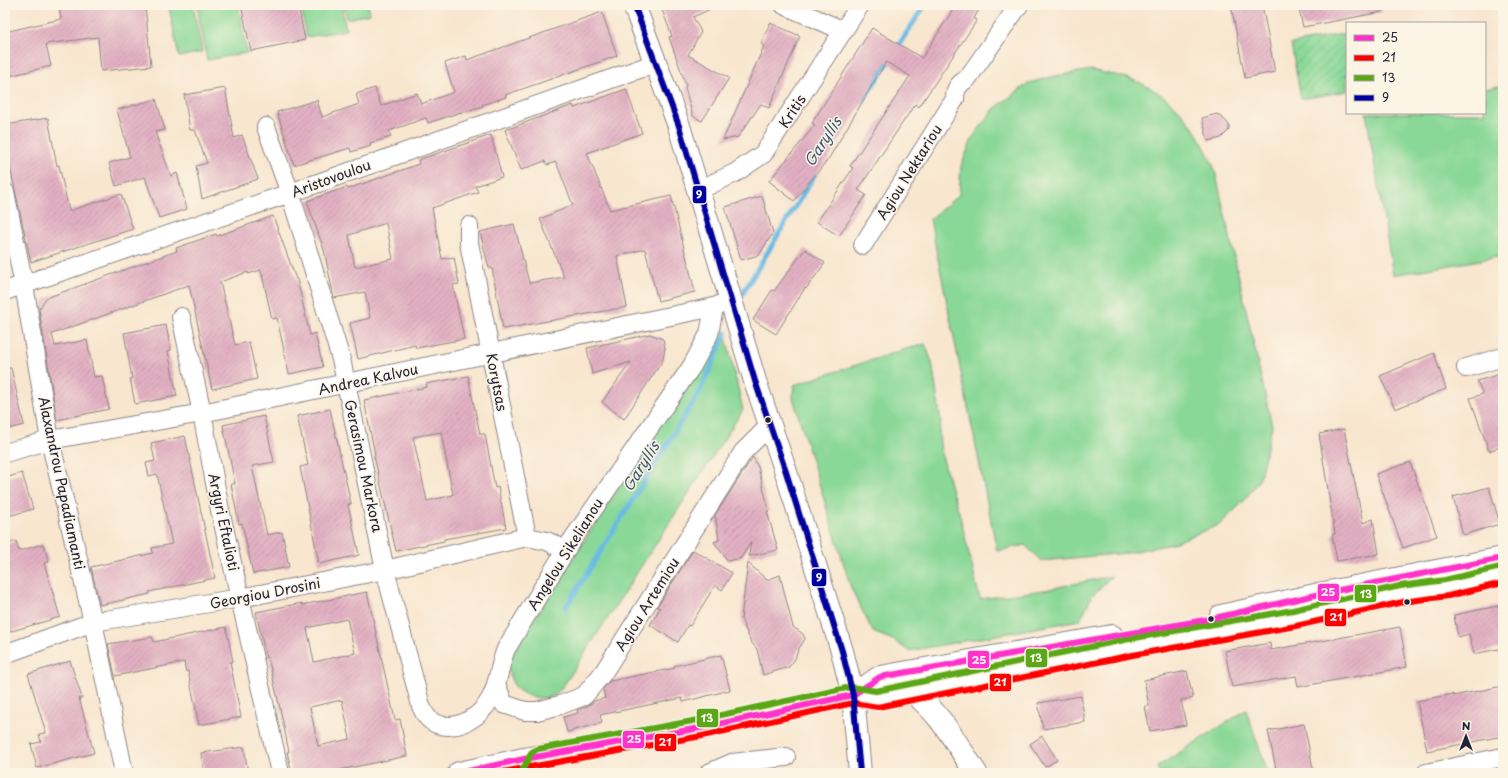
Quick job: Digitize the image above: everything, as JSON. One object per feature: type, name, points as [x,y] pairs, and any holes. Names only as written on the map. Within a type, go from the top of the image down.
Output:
[{"type":"main road","points":[[634,5],[679,126],[699,190],[722,304],[786,472],[842,652],[852,695],[860,773]]},
{"type":"main road","points":[[852,695],[876,699],[1125,648],[1295,618],[1326,602],[1503,558]]},
{"type":"main road","points":[[458,773],[535,765],[852,695],[880,677],[1210,619],[1326,602],[1446,588],[1503,575]]},
{"type":"main road","points":[[941,721],[947,696],[956,682]]},
{"type":"main road","points":[[912,692],[925,702],[941,721],[976,773]]},
{"type":"street","points":[[784,5],[844,31]]},
{"type":"street","name":"Kritis","points":[[699,190],[735,173],[763,154],[860,5]]},
{"type":"street","name":"Agiou Nektariou","points":[[863,245],[955,99],[955,90],[967,79],[1020,5]]},
{"type":"street","name":"Aristovoulou","points":[[5,291],[290,193],[656,63]]},
{"type":"street","name":"Gerasimou Markora","points":[[266,127],[290,193],[341,358],[385,570],[425,717]]},
{"type":"street","name":"Alaxandrou Papadiamanti","points":[[5,192],[24,285],[50,440],[93,622],[124,773]]},
{"type":"street","name":"Korytsas","points":[[469,226],[469,243],[527,537]]},
{"type":"street","name":"Andrea Kalvou","points":[[5,453],[50,440],[202,413],[346,384],[722,304]]},
{"type":"street","name":"Angelou Sikelianou","points":[[425,717],[432,723],[443,726],[456,726],[472,719],[485,707],[494,693],[506,649],[565,550],[692,366],[709,334],[722,304]]},
{"type":"street","name":"Argyri Eftalioti","points":[[181,316],[202,413],[220,510],[280,773]]},
{"type":"street","points":[[1466,368],[1503,357]]},
{"type":"street","name":"Agiou Artemiou","points":[[496,684],[504,704],[525,711],[554,707],[584,696],[603,674],[744,452],[769,426]]},
{"type":"street","points":[[527,537],[547,541],[565,550]]},
{"type":"street","name":"Georgiou Drosini","points":[[5,654],[93,622],[240,598],[385,570],[527,537]]},
{"type":"street","points":[[709,773],[732,763],[786,757]]},
{"type":"street","points":[[1426,773],[1503,757]]},
{"type":"green space","points":[[193,5],[202,52],[179,57],[169,7]]},
{"type":"green space","points":[[197,5],[238,5],[247,53],[207,60]]},
{"type":"green space","points":[[301,5],[341,5],[346,30],[306,37]]},
{"type":"green space","points":[[344,5],[368,5],[370,14],[347,19]]},
{"type":"green space","points":[[1346,33],[1346,91],[1301,99],[1291,44]]},
{"type":"green space","points":[[1091,70],[1127,78],[1144,84],[1171,102],[1192,126],[1208,154],[1215,170],[1272,426],[1259,480],[1243,502],[1219,525],[1171,544],[1127,553],[1041,561],[1025,545],[997,551],[930,219],[959,195],[961,166],[973,137],[994,109],[1029,83],[1055,76]]},
{"type":"green space","points":[[1503,85],[1503,256],[1393,275],[1366,114],[1486,114],[1486,89]]},
{"type":"green space","points":[[723,324],[743,410],[564,685],[556,694],[550,697],[539,698],[524,694],[513,684],[509,674],[507,662]]},
{"type":"green space","points":[[925,344],[932,362],[941,422],[939,433],[941,452],[959,512],[980,599],[1044,590],[1112,576],[1092,596],[1080,620],[909,651],[893,640],[873,632],[851,588],[793,398],[794,385]]},
{"type":"green space","points":[[1246,710],[1268,773],[1159,773],[1157,767]]},
{"type":"building","points":[[59,5],[145,5],[151,66],[101,71],[98,37],[46,44],[51,66],[5,77],[5,32],[61,19]]},
{"type":"building","points":[[241,5],[298,5],[305,40],[251,51]]},
{"type":"building","points":[[660,5],[719,5],[693,17],[701,32],[688,55],[729,78],[702,121],[693,116],[685,88],[686,85],[669,37],[672,36]]},
{"type":"building","points":[[956,5],[982,5],[974,18],[977,20],[919,107],[915,104],[858,190],[866,195],[839,236],[817,222],[853,168],[850,166],[910,76],[886,62],[829,158],[794,201],[769,181],[815,125],[812,123],[872,28],[922,58]]},
{"type":"building","points":[[1231,5],[1262,5],[1275,72],[1245,78]]},
{"type":"building","points":[[1298,5],[1381,5],[1382,12],[1303,27]]},
{"type":"building","points":[[602,12],[617,56],[505,95],[506,97],[482,105],[483,106],[428,123],[426,118],[389,131],[391,137],[370,143],[371,146],[351,152],[350,148],[294,165],[277,112],[317,100],[322,117],[359,104],[356,94],[375,88],[381,106],[417,93],[421,104],[454,92],[445,63],[466,56],[467,60]]},
{"type":"building","points":[[770,23],[800,36],[769,108],[761,104],[738,137],[723,140],[764,46],[761,44]]},
{"type":"building","points":[[225,88],[234,138],[242,135],[258,179],[202,199],[196,166],[207,163],[195,130],[190,130],[184,95]]},
{"type":"building","points":[[626,89],[642,133],[587,153],[610,210],[671,196],[695,292],[658,301],[645,249],[617,256],[627,307],[503,329],[492,268],[489,268],[480,232],[514,224],[529,283],[564,277],[540,219],[573,205],[556,162],[547,165],[545,161],[521,170],[505,130],[573,105],[574,108]]},
{"type":"building","points":[[156,99],[165,130],[155,132],[171,176],[177,173],[187,209],[159,218],[145,177],[116,186],[109,163],[130,157],[117,110]]},
{"type":"building","points":[[1217,114],[1229,125],[1229,130],[1221,138],[1208,141],[1202,118]]},
{"type":"building","points":[[48,118],[57,166],[59,165],[69,211],[121,194],[133,229],[31,262],[8,158],[5,158],[5,125]]},
{"type":"building","points":[[491,135],[502,177],[475,186],[478,192],[432,208],[442,259],[454,257],[459,284],[453,285],[464,339],[416,348],[415,345],[358,359],[350,323],[370,318],[365,292],[334,298],[324,250],[307,201],[347,187],[348,189],[419,164],[418,160]],"holes":[[[386,223],[393,259],[355,267],[349,235]]]},
{"type":"building","points":[[762,196],[773,233],[759,255],[741,260],[725,207]]},
{"type":"building","points":[[273,216],[297,279],[310,335],[315,333],[323,367],[289,374],[277,318],[272,319],[261,270],[248,274],[248,272],[220,282],[235,345],[249,342],[257,379],[212,389],[189,285],[52,334],[55,346],[87,340],[94,377],[102,376],[109,409],[57,420],[39,309],[46,298],[177,251],[176,248],[216,234],[217,236]]},
{"type":"building","points":[[805,249],[825,263],[806,289],[805,288],[776,334],[753,320],[772,290],[774,291]]},
{"type":"building","points":[[166,325],[171,350],[168,351],[177,396],[135,404],[124,333]]},
{"type":"building","points":[[650,334],[663,339],[665,348],[663,360],[624,419],[602,402],[631,362],[592,374],[587,348]]},
{"type":"building","points":[[1434,353],[1446,389],[1395,409],[1380,376]]},
{"type":"building","points":[[5,368],[11,368],[24,425],[5,430]]},
{"type":"building","points":[[1503,373],[1503,446],[1489,451],[1470,398],[1483,394],[1477,381]]},
{"type":"building","points":[[468,376],[480,434],[485,434],[495,488],[498,487],[506,528],[444,539],[444,541],[396,551],[374,456],[364,400],[427,387],[426,384]],"holes":[[[441,432],[453,495],[427,501],[413,437]]]},
{"type":"building","points":[[330,409],[351,504],[348,504],[359,555],[319,564],[300,467],[308,465],[297,416]]},
{"type":"building","points":[[264,416],[274,462],[252,466],[267,535],[282,532],[289,567],[253,574],[242,523],[239,524],[231,484],[235,484],[223,425]]},
{"type":"building","points":[[1344,429],[1363,523],[1373,519],[1379,554],[1337,561],[1332,535],[1335,534],[1319,434]]},
{"type":"building","points":[[185,436],[215,578],[149,592],[150,594],[100,605],[91,567],[153,553],[152,548],[172,544],[157,474],[149,476],[146,463],[155,461],[151,443]]},
{"type":"building","points":[[753,457],[758,467],[769,511],[767,511],[778,550],[749,556],[751,542],[741,558],[728,561],[714,542],[719,540],[715,515]]},
{"type":"building","points":[[1410,462],[1437,536],[1403,548],[1376,474]]},
{"type":"building","points":[[22,473],[33,509],[5,517],[5,478]]},
{"type":"building","points":[[1489,487],[1500,524],[1463,535],[1453,497]]},
{"type":"building","points":[[16,541],[19,551],[43,544],[49,562],[44,563],[60,617],[5,633],[5,545]]},
{"type":"building","points":[[693,550],[732,573],[722,590],[715,585],[690,626],[688,625],[678,642],[650,625],[660,608],[657,607]]},
{"type":"building","points":[[748,563],[767,580],[780,575],[793,627],[803,634],[805,639],[798,650],[795,659],[789,667],[763,675],[757,649],[751,642],[741,619]]},
{"type":"building","points":[[367,592],[395,720],[400,719],[407,756],[340,770],[341,773],[292,773],[281,713],[268,657],[266,658],[256,612],[302,603],[302,605]],"holes":[[[347,619],[355,653],[314,662],[307,628]],[[342,700],[350,739],[318,746],[310,707]]]},
{"type":"building","points":[[1503,605],[1503,648],[1474,654],[1469,634],[1458,637],[1454,615]]},
{"type":"building","points":[[226,627],[233,662],[230,662],[241,717],[199,725],[188,671],[186,672],[184,662],[115,676],[108,644],[152,637],[154,642]]},
{"type":"building","points":[[1400,627],[1407,667],[1298,687],[1296,676],[1232,687],[1225,651],[1270,643],[1271,650]]},
{"type":"building","points":[[721,655],[730,690],[683,702],[682,698],[600,715],[602,723],[567,732],[563,717],[578,713],[577,710],[588,706],[594,701],[605,698],[603,689],[610,681],[675,668],[674,666]]},
{"type":"building","points":[[70,661],[82,698],[79,698],[94,753],[37,768],[31,744],[41,742],[39,734],[46,733],[28,674]]},
{"type":"building","points":[[1187,671],[1193,698],[1181,700],[1186,725],[1150,731],[1145,706],[1149,706],[1144,680]]},
{"type":"building","points":[[1503,686],[1503,736],[1427,751],[1417,701],[1453,694],[1453,696]]},
{"type":"building","points":[[1081,696],[1085,722],[1043,729],[1038,703]]},
{"type":"building","points":[[1304,724],[1314,773],[1277,773],[1268,731]]},
{"type":"building","points":[[1042,736],[1057,760],[1045,767],[1030,744]]},
{"type":"building","points":[[244,747],[248,773],[204,773],[201,753]]},
{"type":"waterway","name":"Garyllis","points":[[896,49],[925,5]]},
{"type":"waterway","name":"Garyllis","points":[[863,100],[891,58]]},
{"type":"waterway","name":"Garyllis","points":[[743,293],[815,174]]},
{"type":"waterway","name":"Garyllis","points":[[566,607],[699,393],[726,333]]},
{"type":"transit line","name":"9","points":[[634,5],[679,126],[755,381],[786,472],[842,651],[853,695],[860,773]]},
{"type":"transit line","name":"25","points":[[459,773],[524,759],[700,728],[853,695],[880,677],[1210,619],[1324,593],[1503,558]]},
{"type":"transit line","name":"13","points":[[523,769],[532,752],[538,749],[698,720],[851,687],[876,691],[1129,639],[1293,610],[1400,586],[1445,580],[1501,567]]},
{"type":"transit line","name":"21","points":[[497,773],[702,736],[853,703],[878,707],[1133,655],[1296,626],[1403,602],[1448,596],[1503,583]]}]
